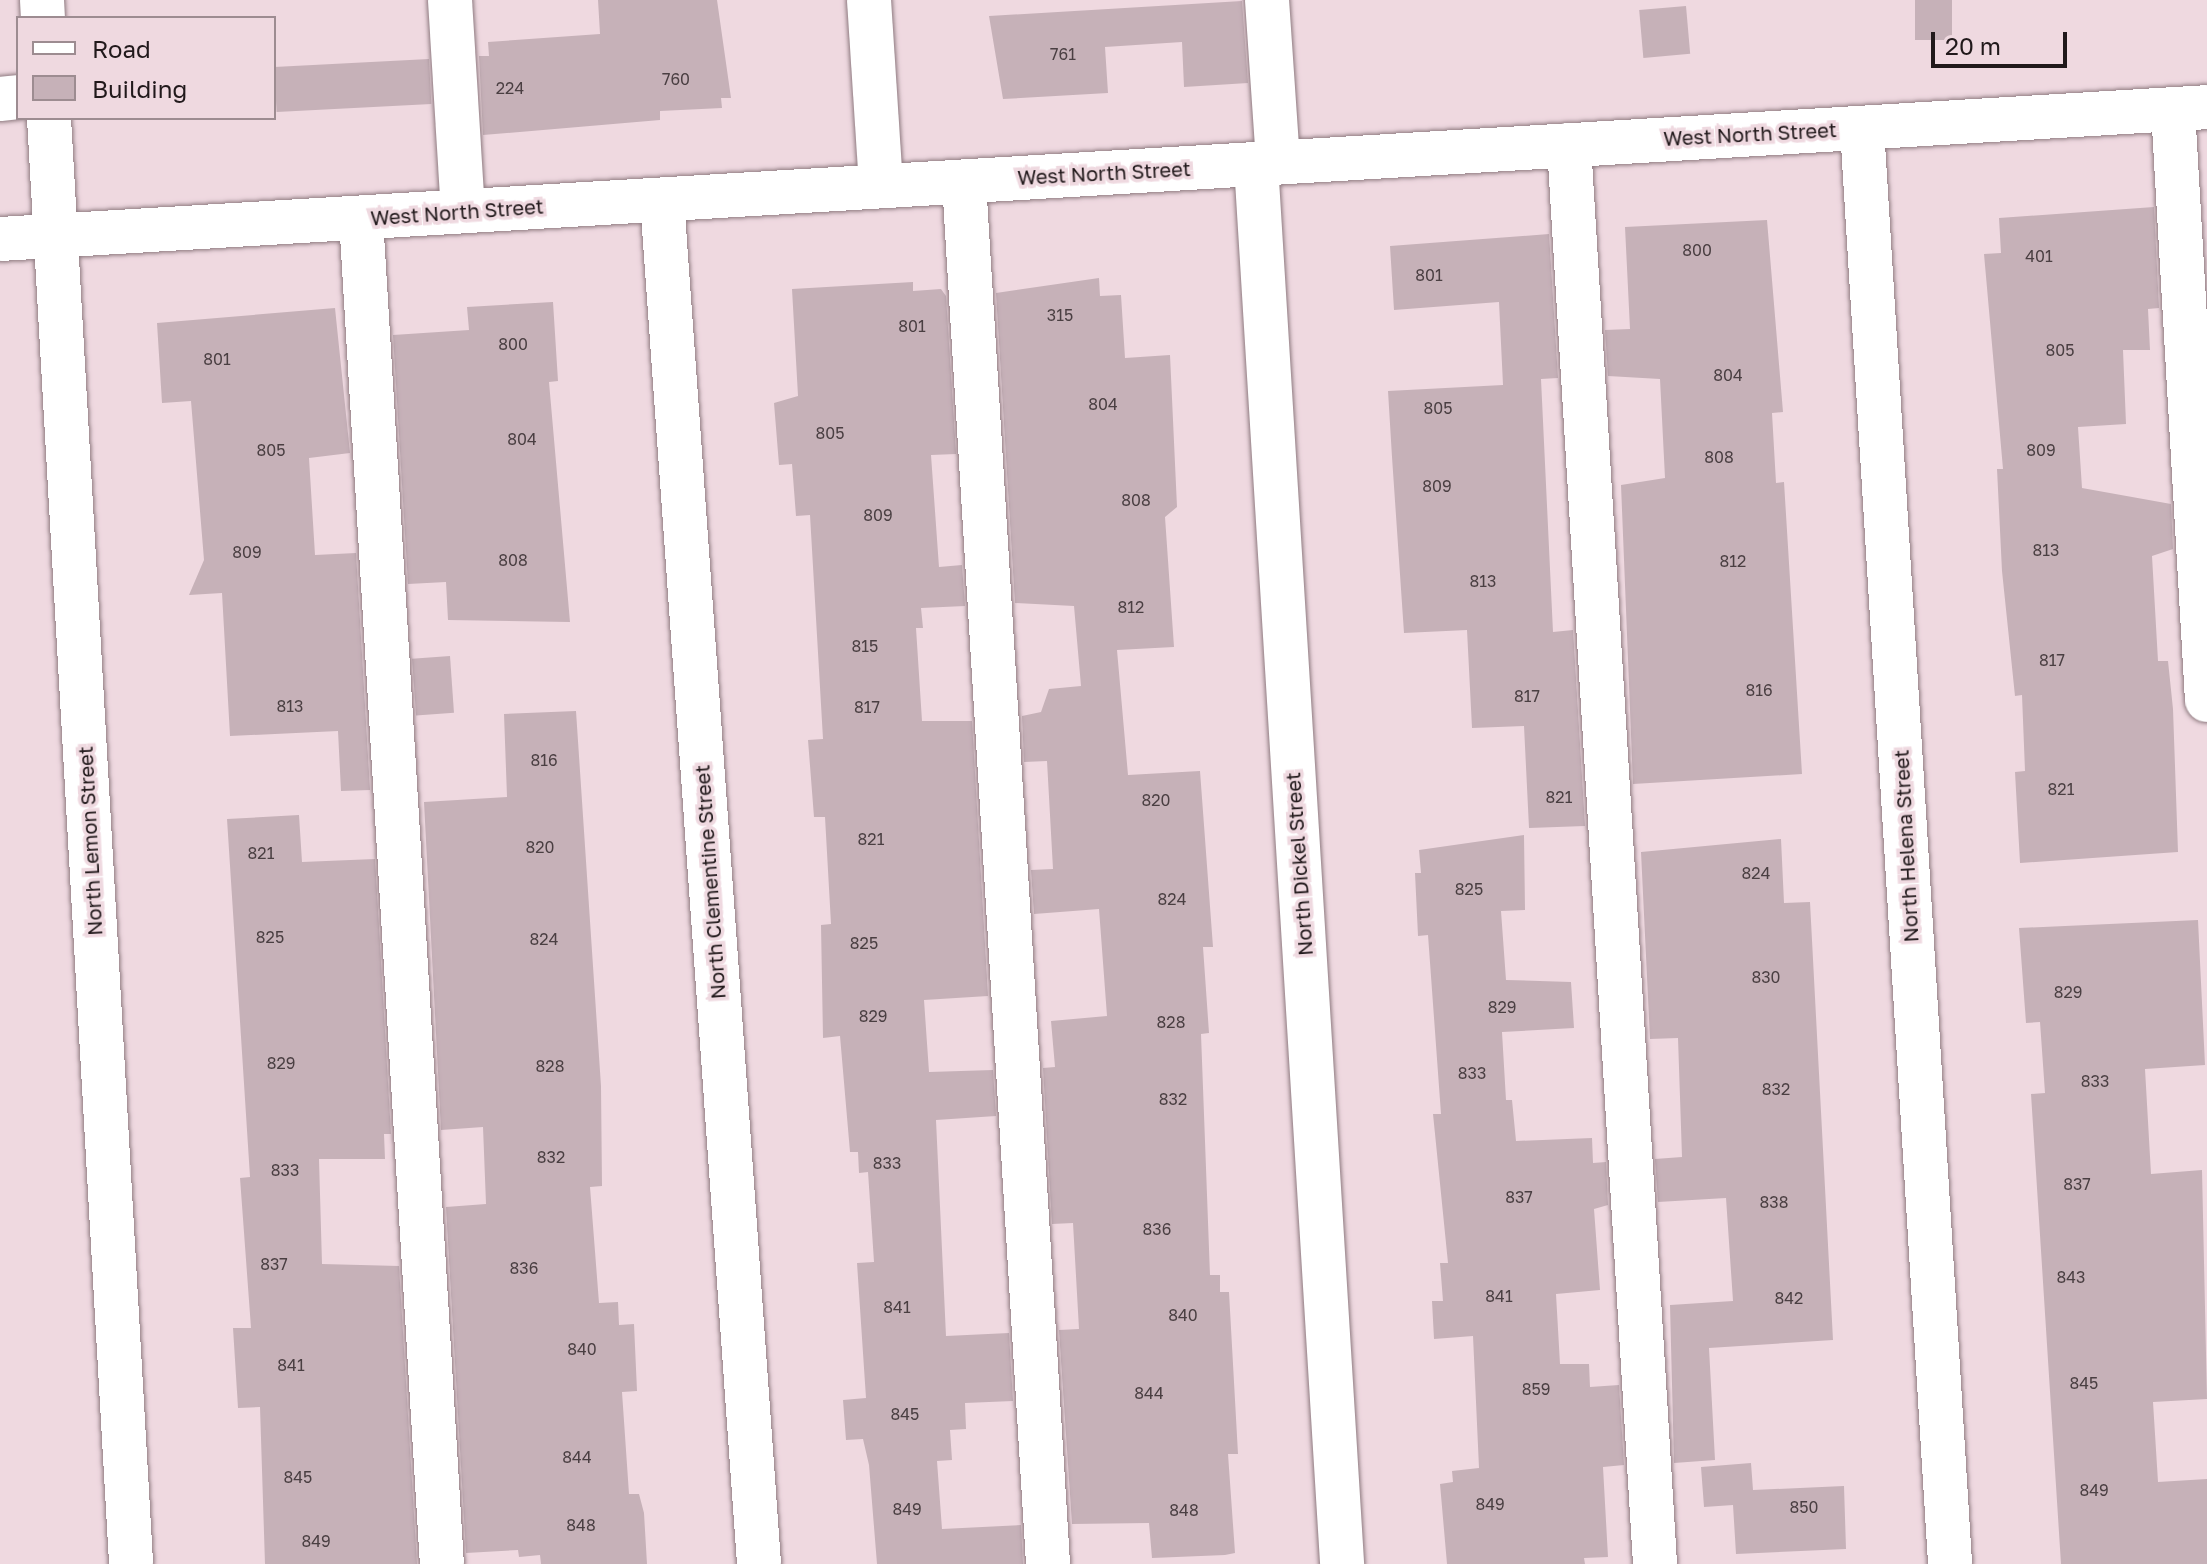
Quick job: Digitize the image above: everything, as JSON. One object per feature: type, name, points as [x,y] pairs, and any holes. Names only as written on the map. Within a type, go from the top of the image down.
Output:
[{"type":"street","points":[[450,0],[463,211]]},
{"type":"street","points":[[869,0],[881,186]]},
{"type":"street","name":"North Dickel Street","points":[[1267,0],[1267,163],[1342,1564]]},
{"type":"street","points":[[2190,108],[2207,700]]},
{"type":"street","name":"West North Street","points":[[0,239],[2190,108]]},
{"type":"street","name":"North Lemon Street","points":[[49,120],[131,1564]]},
{"type":"street","name":"North Helena Street","points":[[1862,128],[1950,1564]]},
{"type":"street","points":[[1569,145],[1655,1564]]},
{"type":"street","points":[[964,182],[1048,1564]]},
{"type":"street","name":"North Clementine Street","points":[[662,200],[759,1564]]},
{"type":"street","points":[[361,218],[442,1564]]},
{"type":"building","points":[[598,0],[717,0],[731,98],[721,98],[722,108],[660,111],[660,120],[483,135],[479,56],[489,56],[488,42],[600,34]]},
{"type":"building","points":[[1915,0],[1952,0],[1952,40],[1915,40]]},
{"type":"building","points":[[1242,1],[1248,83],[1184,87],[1182,42],[1105,47],[1108,93],[1003,99],[989,16]]},
{"type":"building","points":[[1686,6],[1690,54],[1643,58],[1639,10]]},
{"type":"building","points":[[429,59],[431,104],[277,112],[276,67]]},
{"type":"building","points":[[2154,207],[2159,308],[2148,309],[2150,350],[2123,350],[2126,424],[2078,427],[2082,488],[2171,504],[2173,549],[2152,556],[2158,661],[2168,661],[2173,709],[2178,852],[2020,863],[2015,772],[2025,771],[2022,695],[2015,696],[2002,571],[1997,469],[2003,469],[1984,254],[2001,253],[1999,218]]},
{"type":"building","points":[[1767,220],[1783,412],[1772,413],[1776,483],[1784,482],[1802,774],[1633,784],[1621,485],[1665,478],[1660,379],[1608,376],[1605,330],[1630,329],[1625,227]]},
{"type":"building","points":[[1549,234],[1558,378],[1541,379],[1553,632],[1573,630],[1585,826],[1529,828],[1524,726],[1472,728],[1467,630],[1404,633],[1388,391],[1503,385],[1499,302],[1394,310],[1390,246]]},
{"type":"building","points":[[1099,278],[1100,296],[1121,295],[1125,358],[1170,355],[1177,507],[1165,517],[1174,647],[1117,650],[1128,775],[1200,771],[1213,947],[1203,947],[1209,1033],[1201,1034],[1210,1275],[1220,1275],[1220,1292],[1229,1292],[1238,1454],[1228,1454],[1235,1553],[1225,1555],[1152,1558],[1149,1523],[1072,1524],[1059,1330],[1079,1329],[1073,1223],[1052,1224],[1043,1068],[1055,1067],[1051,1021],[1107,1016],[1099,909],[1034,914],[1031,870],[1053,869],[1047,761],[1024,762],[1022,716],[1041,712],[1049,689],[1081,686],[1074,606],[1015,603],[996,293]]},
{"type":"building","points":[[913,282],[913,291],[941,289],[946,296],[956,454],[931,455],[939,567],[962,565],[965,606],[921,608],[923,628],[916,628],[922,721],[972,721],[988,996],[924,1000],[929,1072],[993,1070],[996,1116],[936,1120],[946,1336],[1009,1333],[1013,1401],[965,1403],[966,1429],[950,1430],[952,1460],[937,1461],[942,1529],[1021,1525],[1023,1564],[877,1564],[869,1465],[863,1439],[846,1440],[843,1400],[866,1398],[857,1263],[874,1262],[868,1172],[859,1173],[858,1152],[850,1152],[840,1036],[823,1038],[821,925],[831,924],[825,817],[814,817],[808,740],[823,739],[810,515],[796,516],[792,464],[779,465],[774,403],[798,396],[792,289]]},
{"type":"building","points":[[553,302],[558,381],[549,382],[570,622],[448,620],[446,582],[408,584],[393,335],[469,330],[467,307]]},
{"type":"building","points":[[335,308],[350,453],[309,458],[315,555],[356,553],[370,790],[341,791],[338,731],[230,736],[222,593],[189,595],[204,560],[191,401],[162,403],[157,323]]},
{"type":"building","points":[[450,656],[454,713],[416,716],[412,659]]},
{"type":"building","points":[[576,711],[601,1086],[602,1186],[590,1187],[599,1303],[618,1302],[619,1325],[634,1324],[637,1391],[622,1392],[629,1494],[639,1494],[644,1513],[647,1564],[541,1564],[540,1555],[519,1557],[518,1550],[466,1553],[446,1207],[486,1204],[483,1127],[441,1130],[424,802],[507,797],[504,714]]},
{"type":"building","points":[[299,815],[302,862],[375,859],[391,1134],[384,1134],[385,1159],[319,1159],[322,1264],[399,1266],[417,1564],[265,1564],[260,1407],[238,1408],[233,1328],[251,1328],[240,1178],[250,1177],[227,819]]},
{"type":"building","points":[[1524,835],[1525,910],[1501,911],[1506,980],[1571,982],[1574,1028],[1502,1032],[1506,1100],[1512,1100],[1516,1141],[1592,1138],[1593,1163],[1606,1162],[1608,1205],[1594,1209],[1600,1290],[1556,1294],[1560,1364],[1589,1364],[1590,1387],[1619,1385],[1624,1465],[1603,1467],[1608,1557],[1584,1558],[1585,1564],[1447,1564],[1440,1484],[1453,1482],[1452,1471],[1479,1468],[1473,1336],[1434,1339],[1432,1301],[1443,1301],[1440,1263],[1448,1263],[1433,1114],[1441,1114],[1428,935],[1418,936],[1415,873],[1421,873],[1419,850]]},
{"type":"building","points":[[1781,839],[1784,903],[1810,902],[1833,1340],[1709,1348],[1715,1460],[1674,1463],[1670,1305],[1733,1301],[1726,1198],[1658,1202],[1655,1159],[1682,1157],[1678,1038],[1650,1039],[1641,852]]},
{"type":"building","points":[[2198,920],[2205,1065],[2145,1069],[2151,1174],[2202,1170],[2207,1399],[2153,1402],[2158,1482],[2207,1479],[2207,1564],[2061,1564],[2031,1094],[2045,1093],[2040,1022],[2026,1023],[2019,928]]},
{"type":"building","points":[[1751,1463],[1753,1490],[1844,1486],[1846,1549],[1736,1554],[1733,1505],[1704,1507],[1701,1467]]}]
